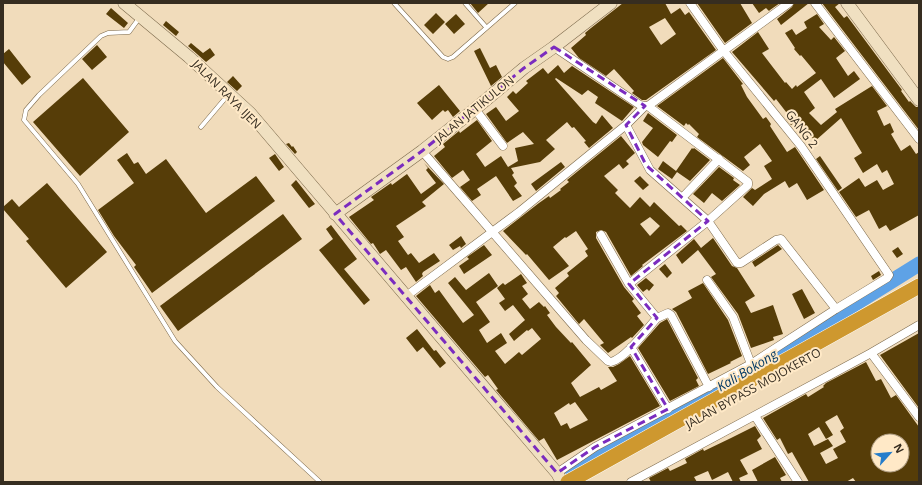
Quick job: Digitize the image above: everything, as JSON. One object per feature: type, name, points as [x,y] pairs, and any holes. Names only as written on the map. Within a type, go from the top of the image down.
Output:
[{"type":"highway","name":"JALAN BYPASS MOJOKERTO","points":[[570,480],[919,286]]},
{"type":"highway","name":"JALAN BYPASS MOJOKERTO","points":[[570,480],[919,295]]},
{"type":"main road","name":"JALAN RAYA IJEN","points":[[124,3],[189,56],[250,113],[405,297],[570,480]]},
{"type":"main road","name":"JALAN JATIKULON","points":[[335,214],[422,151],[524,68],[611,3]]},
{"type":"main road","points":[[847,3],[919,100]]},
{"type":"street","name":"GANG 2","points":[[690,3],[723,50],[801,146],[890,275],[836,308]]},
{"type":"street","points":[[405,297],[519,212],[626,125],[646,106],[789,3]]},
{"type":"street","points":[[815,3],[919,139]]},
{"type":"street","points":[[554,47],[640,105],[646,106],[719,159],[748,181],[749,184],[708,221],[629,284]]},
{"type":"street","points":[[475,109],[503,146]]},
{"type":"street","points":[[570,480],[595,447],[751,364],[836,308],[783,240],[778,238],[738,264],[708,221],[650,170],[626,125]]},
{"type":"street","points":[[422,151],[586,340],[608,361],[611,362],[616,360],[631,347],[657,318],[668,313],[671,315],[709,387]]},
{"type":"street","points":[[682,198],[719,159]]},
{"type":"street","points":[[601,235],[629,284],[657,318]]},
{"type":"street","points":[[707,280],[733,317],[751,364]]},
{"type":"street","points":[[631,482],[871,353],[919,325]]},
{"type":"street","points":[[631,347],[668,409]]},
{"type":"street","points":[[871,353],[919,417]]},
{"type":"street","points":[[755,416],[798,482]]},
{"type":"lane","points":[[394,3],[444,57],[448,59],[515,3]]},
{"type":"lane","points":[[465,3],[486,27]]},
{"type":"lane","points":[[141,16],[129,32],[108,33],[101,36],[39,95],[26,110],[24,120],[78,184],[175,341],[217,387],[320,482]]},
{"type":"lane","points":[[201,127],[230,94]]},
{"type":"highlighted area","points":[[554,47],[645,106],[626,125],[646,165],[708,221],[629,284],[657,318],[631,347],[668,409],[595,447],[557,473],[335,214],[422,151],[524,68]]},
{"type":"building","points":[[470,3],[489,3],[478,13]]},
{"type":"building","points":[[623,3],[665,3],[671,14],[680,8],[685,15],[689,12],[716,50],[646,100],[642,100],[632,93],[634,91],[614,69],[606,76],[579,58],[571,48],[586,35],[585,33]],"holes":[[[665,18],[676,34],[661,45],[649,27]]]},
{"type":"building","points":[[697,3],[740,3],[752,23],[725,43]]},
{"type":"building","points":[[752,3],[780,3],[769,11],[766,8],[759,13]]},
{"type":"building","points":[[794,3],[809,3],[781,25],[777,19],[792,7]]},
{"type":"building","points":[[822,3],[840,3],[835,7],[844,18],[847,16],[902,90],[901,91],[909,102],[910,101],[916,107],[919,107],[919,130]]},
{"type":"building","points":[[111,8],[128,23],[124,28],[106,14]]},
{"type":"building","points":[[436,13],[445,22],[433,34],[424,25]]},
{"type":"building","points":[[456,14],[465,24],[454,34],[445,24]]},
{"type":"building","points":[[817,14],[824,24],[819,27],[831,40],[834,37],[845,51],[836,58],[848,76],[854,71],[860,79],[834,98],[821,79],[804,92],[815,108],[809,113],[821,125],[837,112],[835,109],[872,86],[887,106],[877,111],[884,126],[890,123],[894,132],[891,134],[901,151],[910,145],[916,154],[919,152],[919,215],[890,231],[886,225],[879,229],[869,210],[856,217],[839,192],[859,178],[865,187],[877,180],[883,190],[894,184],[887,170],[882,173],[877,164],[863,173],[854,158],[862,153],[841,118],[815,141],[797,121],[791,125],[786,119],[790,117],[776,99],[774,101],[732,52],[758,32],[769,49],[762,53],[785,83],[786,82],[792,89],[796,85],[797,87],[816,73],[794,49],[795,48],[785,33],[792,29],[796,35],[807,28],[804,22]]},
{"type":"building","points":[[166,21],[179,32],[176,36],[163,25]]},
{"type":"building","points":[[191,43],[203,53],[210,48],[215,55],[206,62],[188,46]]},
{"type":"building","points":[[97,45],[107,57],[92,70],[82,59]]},
{"type":"building","points":[[480,48],[490,68],[496,65],[502,77],[491,86],[474,51]]},
{"type":"building","points":[[9,49],[31,77],[22,85],[3,62],[3,54]]},
{"type":"building","points":[[723,58],[743,84],[741,85],[747,97],[763,119],[766,117],[771,124],[770,126],[787,152],[795,147],[824,190],[807,200],[797,183],[789,188],[785,181],[764,194],[753,206],[743,197],[752,188],[755,190],[772,179],[764,166],[772,161],[760,144],[744,157],[750,165],[743,171],[697,137],[699,134],[689,124],[688,125],[686,123],[684,126],[657,106]]},
{"type":"building","points":[[558,65],[564,73],[572,66],[634,107],[622,121],[595,103],[598,97],[588,90],[582,95],[556,78],[555,79],[593,122],[596,124],[602,115],[613,128],[589,148],[584,142],[586,141],[574,127],[572,128],[567,122],[546,140],[555,149],[540,162],[511,168],[514,173],[512,175],[517,183],[514,186],[522,196],[513,201],[496,176],[477,189],[481,195],[472,201],[460,187],[470,180],[463,170],[452,178],[434,156],[445,147],[443,144],[459,131],[460,133],[477,120],[492,141],[476,154],[485,167],[501,156],[508,167],[518,161],[515,148],[534,144],[523,132],[507,143],[486,114],[496,107],[506,121],[519,111],[507,97],[513,91],[516,94],[528,83],[526,81],[543,68],[548,74]]},
{"type":"building","points":[[233,76],[242,86],[237,91],[227,82]]},
{"type":"building","points":[[83,78],[129,132],[80,176],[33,122]]},
{"type":"building","points":[[439,85],[460,111],[453,117],[448,110],[445,112],[443,110],[432,120],[417,103]]},
{"type":"building","points":[[648,113],[677,135],[672,142],[670,141],[658,157],[643,145],[642,142],[653,128],[643,121]]},
{"type":"building","points":[[621,136],[635,153],[626,161],[629,164],[623,169],[619,164],[604,176],[618,190],[615,193],[630,208],[640,197],[650,207],[654,202],[679,226],[681,225],[687,231],[642,265],[643,266],[631,276],[606,232],[601,230],[596,232],[596,238],[624,287],[634,299],[632,301],[641,313],[637,316],[644,325],[632,338],[631,337],[608,353],[600,345],[604,343],[584,319],[579,324],[556,296],[559,293],[555,288],[569,276],[567,273],[588,256],[585,251],[588,249],[576,231],[566,238],[565,237],[553,247],[569,266],[549,280],[527,254],[526,255],[503,231],[539,203],[549,196],[550,198],[561,190],[560,189],[569,182],[567,180]],"holes":[[[650,217],[660,226],[650,236],[640,224]]]},
{"type":"building","points":[[289,143],[297,152],[295,154],[286,144]]},
{"type":"building","points":[[692,148],[710,160],[690,181],[677,172],[672,179],[658,169],[663,161],[676,171]]},
{"type":"building","points":[[127,153],[134,164],[138,162],[146,174],[166,159],[206,213],[256,176],[275,201],[152,293],[134,267],[136,265],[114,236],[98,210],[134,183],[117,160]]},
{"type":"building","points":[[275,154],[284,167],[279,171],[269,158]]},
{"type":"building","points":[[820,156],[842,188],[838,191],[816,159]]},
{"type":"building","points":[[561,162],[565,167],[536,191],[531,184]]},
{"type":"building","points":[[424,163],[444,184],[422,202],[426,206],[396,226],[404,237],[398,241],[408,255],[411,253],[419,263],[434,253],[440,261],[423,272],[423,276],[416,282],[406,267],[401,270],[386,250],[380,254],[373,243],[371,244],[349,217],[374,200],[371,197],[407,174],[421,194],[436,183],[426,170],[428,168]]},
{"type":"building","points":[[719,167],[734,178],[733,180],[740,185],[722,201],[712,193],[704,203],[693,194]]},
{"type":"building","points":[[640,176],[649,185],[643,190],[634,181]]},
{"type":"building","points":[[296,180],[315,204],[309,208],[291,185]]},
{"type":"building","points":[[47,183],[107,252],[66,288],[26,241],[29,239],[3,209],[3,207],[12,199],[19,207]]},
{"type":"building","points":[[283,214],[302,239],[178,331],[160,306]]},
{"type":"building","points":[[331,225],[357,259],[344,269],[370,300],[364,305],[319,250],[333,239],[326,229]]},
{"type":"building","points":[[461,236],[466,244],[461,248],[460,246],[453,250],[449,245]]},
{"type":"building","points":[[713,238],[732,266],[737,268],[755,296],[745,302],[751,313],[773,305],[783,334],[773,337],[774,340],[751,348],[738,314],[711,277],[716,274],[698,250],[682,264],[676,255],[694,239],[701,248]]},
{"type":"building","points":[[484,245],[492,255],[464,274],[459,266],[469,259],[467,257]]},
{"type":"building","points":[[778,245],[782,249],[755,267],[752,262]]},
{"type":"building","points":[[898,247],[903,254],[897,258],[892,251]]},
{"type":"building","points":[[665,264],[672,273],[667,278],[659,269]]},
{"type":"building","points":[[879,271],[881,275],[873,280],[871,276]]},
{"type":"building","points":[[489,273],[498,286],[476,302],[490,322],[479,330],[487,343],[501,333],[507,343],[495,351],[505,364],[519,352],[522,355],[541,339],[532,328],[528,331],[527,330],[514,341],[509,334],[525,320],[513,305],[505,311],[499,303],[505,299],[497,288],[503,283],[505,285],[521,274],[527,283],[522,286],[528,294],[522,299],[530,309],[539,302],[544,307],[545,306],[550,313],[547,315],[556,327],[571,343],[572,342],[591,365],[571,383],[580,397],[599,387],[601,390],[617,381],[608,367],[613,367],[619,364],[630,356],[660,406],[557,460],[544,438],[539,441],[496,390],[498,389],[488,375],[485,377],[416,296],[430,285],[435,293],[439,290],[463,323],[474,315],[448,283],[455,277],[466,290]],"holes":[[[575,402],[588,420],[570,429],[567,423],[561,426],[554,413],[569,403],[570,405]]]},
{"type":"building","points":[[646,278],[654,285],[649,291],[647,289],[643,292],[637,285]]},
{"type":"building","points":[[703,283],[728,320],[742,356],[708,374],[676,312],[672,309],[692,298],[688,291]]},
{"type":"building","points":[[802,289],[815,313],[804,319],[792,294]]},
{"type":"building","points":[[667,319],[698,378],[696,380],[699,386],[670,401],[638,348],[660,323]]},
{"type":"building","points":[[417,329],[434,351],[436,350],[446,363],[440,368],[423,347],[417,352],[406,338]]},
{"type":"building","points":[[919,333],[919,408],[880,355]]},
{"type":"building","points":[[866,362],[876,381],[881,379],[891,398],[896,395],[919,427],[919,482],[856,482],[853,478],[846,482],[809,482],[792,452],[788,454],[780,438],[777,440],[763,418],[806,394],[808,397],[824,387],[823,386]],"holes":[[[837,415],[844,428],[840,431],[846,442],[833,449],[838,458],[826,464],[820,453],[833,446],[828,439],[814,446],[808,434],[819,427],[826,439],[833,435],[825,422]]]},
{"type":"building","points":[[755,426],[761,436],[757,440],[762,449],[740,460],[748,474],[739,478],[741,482],[733,482],[728,472],[712,480],[708,471],[694,477],[697,482],[651,482],[649,478],[668,468],[670,471],[687,463],[685,459],[703,449],[704,451]]},
{"type":"building","points":[[775,457],[786,475],[780,478],[782,482],[758,482],[752,470]]},
{"type":"waterway","name":"Kali Bokong","points":[[572,470],[647,425],[749,370],[919,264]]}]
